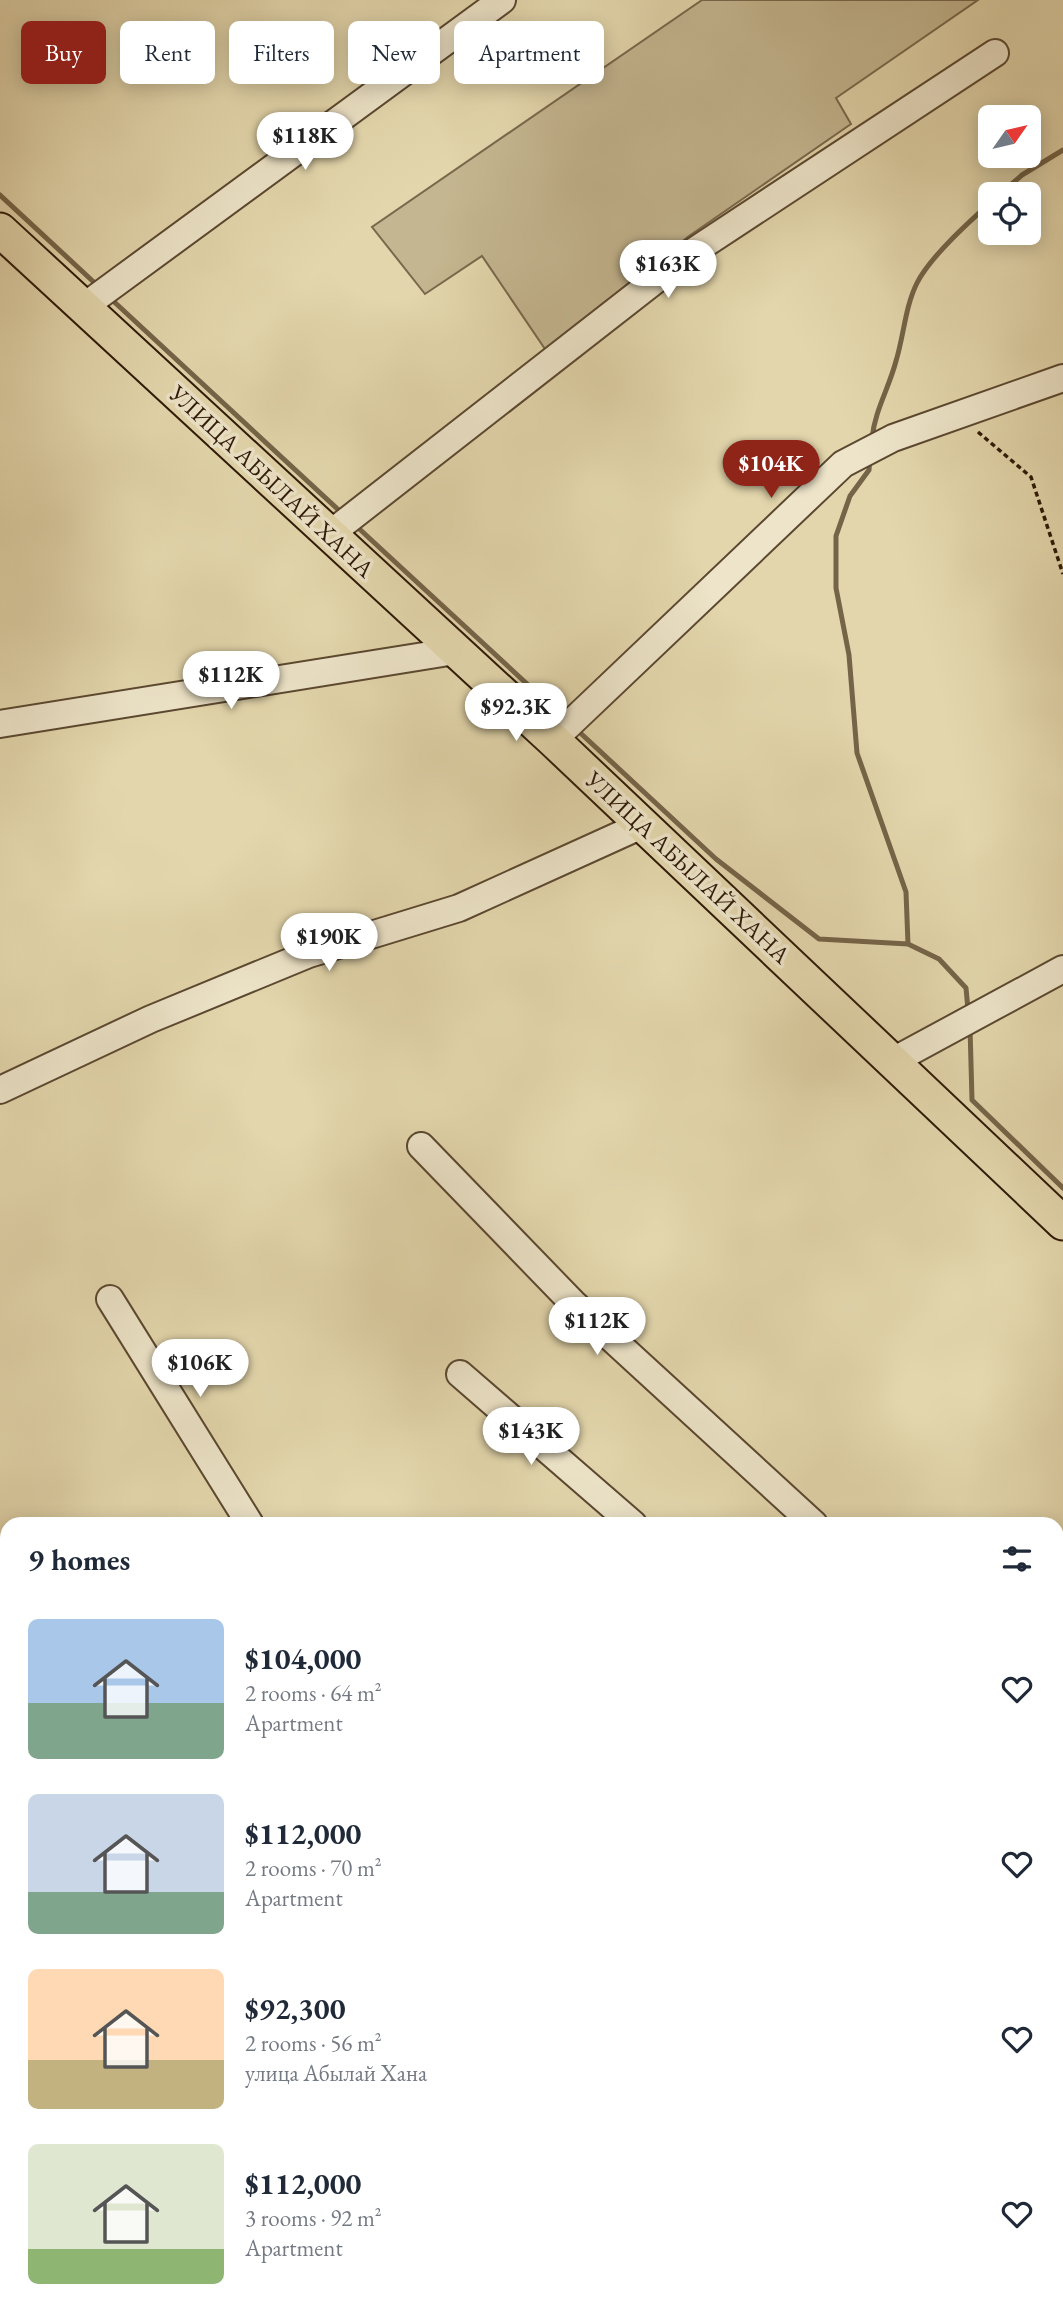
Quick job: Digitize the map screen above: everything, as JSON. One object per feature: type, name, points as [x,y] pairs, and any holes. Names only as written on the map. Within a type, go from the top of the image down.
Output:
[{"type":"main road","name":"УЛИЦА АБЫЛАЙ ХАНА","points":[[0,230],[553,740],[1063,1223]]},
{"type":"street","points":[[82,308],[502,0]]},
{"type":"street","points":[[330,534],[685,257],[995,53]]},
{"type":"street","points":[[553,740],[843,464],[893,438],[1063,378]]},
{"type":"street","points":[[0,724],[455,651]]},
{"type":"street","points":[[0,1090],[224,989],[309,954],[459,908],[642,825]]},
{"type":"street","points":[[893,1060],[1063,969]]},
{"type":"street","points":[[421,1146],[573,1303],[806,1517]]},
{"type":"street","points":[[110,1299],[246,1517]]},
{"type":"street","points":[[460,1374],[625,1517]]},
{"type":"path","points":[[958,415],[1031,477],[1063,574]]},
{"type":"shaded area","points":[[702,0],[978,0],[836,98],[851,124],[689,236],[545,349],[482,256],[425,294],[372,227],[580,84],[604,84],[604,67]]},
{"type":"waterway","points":[[1014,182],[1063,150]]},
{"type":"waterway","points":[[0,195],[98,286]]},
{"type":"waterway","points":[[872,438],[917,283],[940,251],[978,214]]},
{"type":"waterway","points":[[110,298],[344,515]]},
{"type":"waterway","points":[[870,458],[869,470],[850,496],[836,536],[836,588],[849,655],[857,753],[906,892],[908,944]]},
{"type":"waterway","points":[[354,524],[565,719]]},
{"type":"waterway","points":[[575,728],[716,859],[819,939],[908,944],[939,959],[966,988],[968,1010]]},
{"type":"waterway","points":[[970,1027],[972,1100],[1063,1188]]}]
